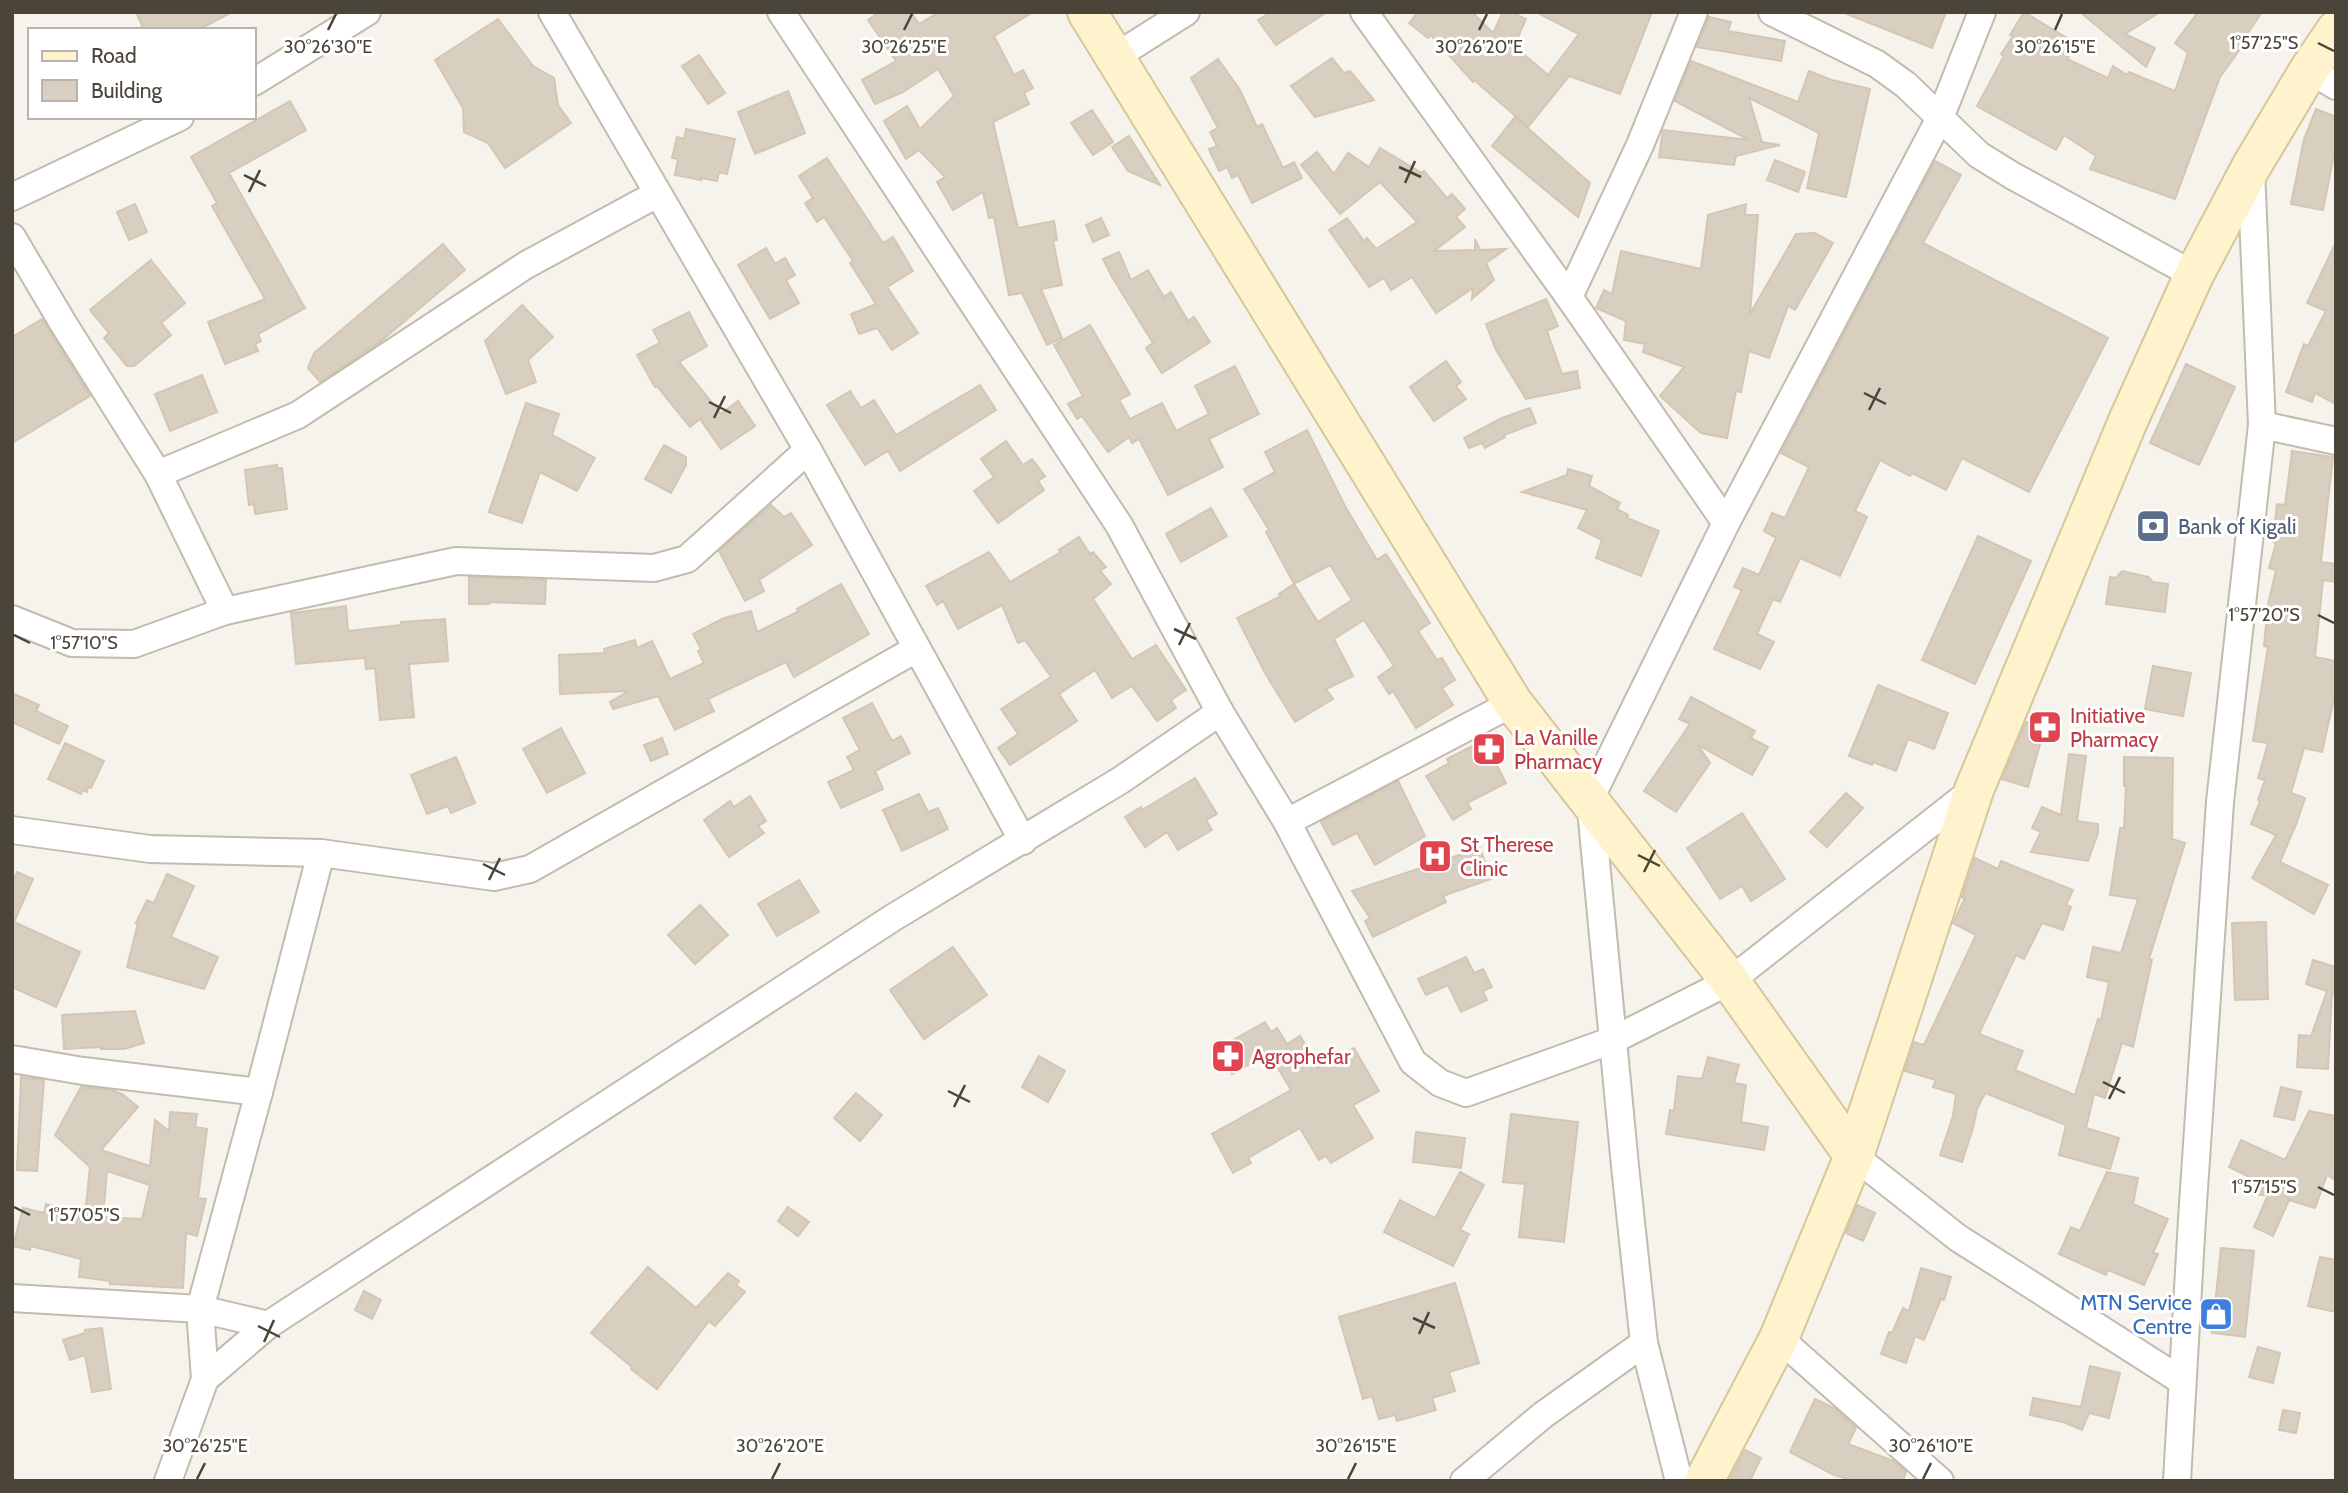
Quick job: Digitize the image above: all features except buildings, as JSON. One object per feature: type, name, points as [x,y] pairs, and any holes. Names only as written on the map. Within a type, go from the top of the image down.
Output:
[{"type":"main road","points":[[1087,12],[1513,703],[1730,981],[1854,1156]]},
{"type":"main road","points":[[1704,1481],[1779,1338],[1854,1156],[1974,790],[2128,421],[2194,275],[2251,167],[2322,78],[2336,30]]},
{"type":"street","points":[[256,81],[367,12]]},
{"type":"street","points":[[552,12],[808,450],[1023,841]]},
{"type":"street","points":[[781,12],[1119,525],[1220,712],[1287,822],[1413,1062],[1440,1083],[1466,1093],[1613,1040],[1730,981],[1974,790]]},
{"type":"street","points":[[1115,57],[1186,12]]},
{"type":"street","points":[[1364,12],[1569,297],[1726,523]]},
{"type":"street","points":[[1569,297],[1640,145],[1694,12]]},
{"type":"street","points":[[1772,12],[1877,64],[1906,85],[1979,155],[2012,176],[2194,275]]},
{"type":"street","points":[[1679,1481],[1644,1343],[1590,799],[1726,523],[1940,118],[1982,12]]},
{"type":"street","points":[[12,197],[176,119]]},
{"type":"street","points":[[2177,1481],[2220,802],[2262,425],[2251,167]]},
{"type":"street","points":[[159,474],[298,415],[526,265],[657,194]]},
{"type":"street","points":[[12,237],[159,474],[225,611]]},
{"type":"street","points":[[2262,425],[2336,441]]},
{"type":"street","points":[[12,619],[72,643],[134,644],[225,611],[456,561],[654,568],[687,559],[808,450]]},
{"type":"street","points":[[12,830],[150,849],[321,853],[494,877],[530,869],[916,649]]},
{"type":"street","points":[[1287,822],[1513,703]]},
{"type":"street","points":[[205,1379],[268,1325],[894,917],[1121,780],[1220,712]]},
{"type":"street","points":[[168,1481],[205,1379],[200,1309],[260,1093],[321,853]]},
{"type":"street","points":[[12,1059],[83,1071],[260,1093]]},
{"type":"street","points":[[1854,1156],[1958,1238],[2182,1381]]},
{"type":"street","points":[[12,1298],[200,1309],[268,1325]]},
{"type":"street","points":[[1779,1338],[1939,1480]]},
{"type":"street","points":[[1464,1481],[1543,1415],[1644,1343]]},
{"type":"place","name":"Bank of Kigali","points":[[2153,526]]},
{"type":"place","name":"Initiative Pharmacy","points":[[2045,727]]},
{"type":"place","name":"La Vanille Pharmacy","points":[[1489,749]]},
{"type":"place","name":"St Therese Clinic","points":[[1435,856]]},
{"type":"place","name":"Agrophefar","points":[[1228,1056]]},
{"type":"place","name":"MTN Service Centre","points":[[2216,1314]]}]
